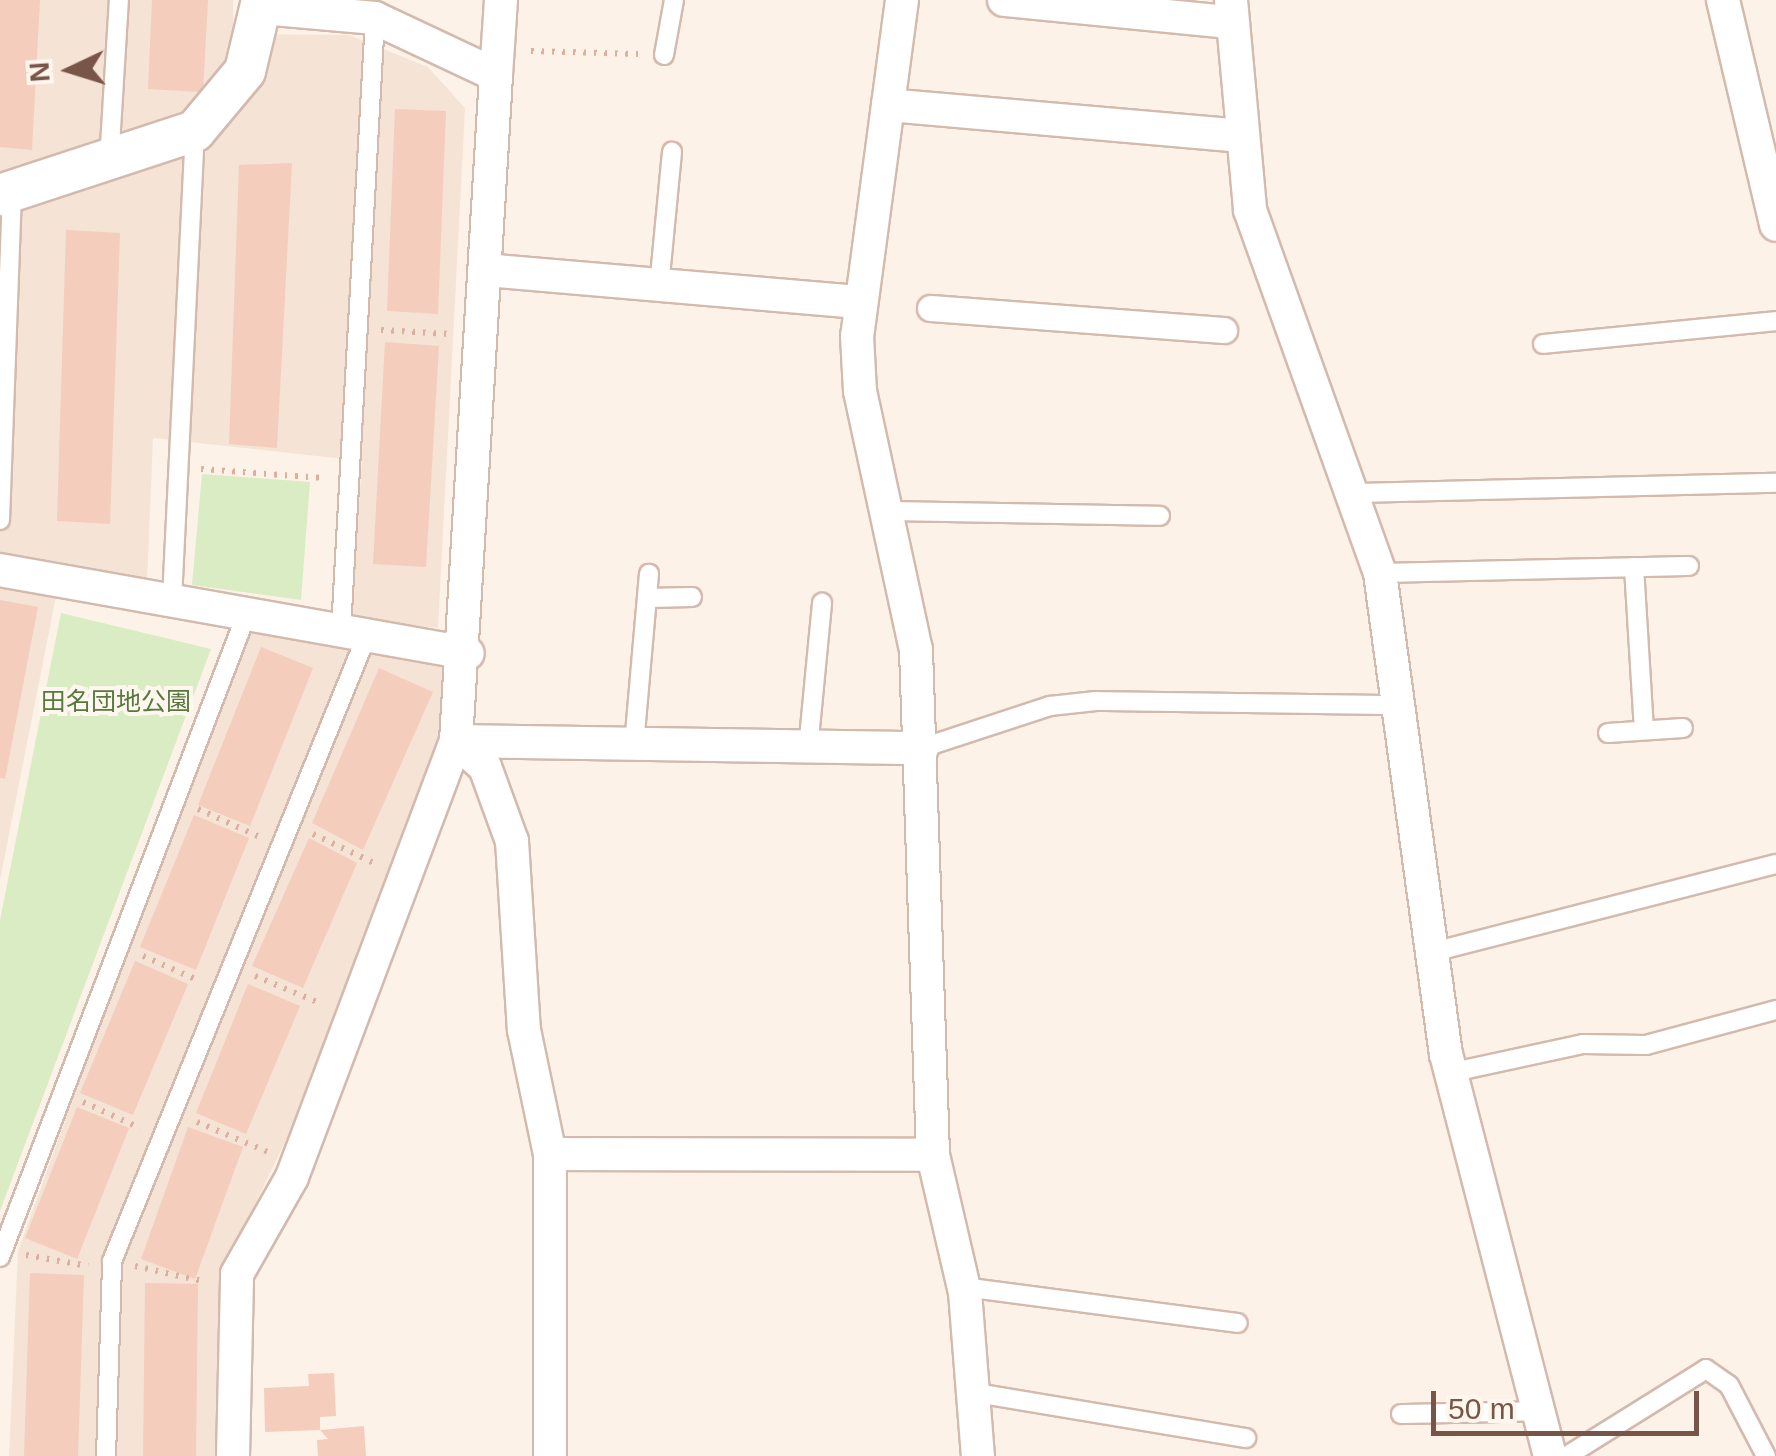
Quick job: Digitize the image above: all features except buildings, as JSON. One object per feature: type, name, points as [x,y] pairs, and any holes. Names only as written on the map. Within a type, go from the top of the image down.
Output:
[{"type":"street","points":[[233,1456],[236,1289],[297,1164],[355,1019],[456,741],[468,653],[480,336],[501,0]]},
{"type":"street","points":[[902,0],[860,302],[860,391],[912,614],[922,748],[933,1155],[964,1287],[977,1392],[978,1456]]},
{"type":"street","points":[[1004,0],[1230,11],[1250,210],[1356,493],[1380,573],[1429,953],[1450,1072],[1550,1456]]},
{"type":"street","points":[[1723,0],[1776,225]]},
{"type":"street","points":[[6,193],[195,131],[245,71],[262,4],[375,18],[497,63]]},
{"type":"street","points":[[888,105],[1241,136]]},
{"type":"street","points":[[485,270],[860,302]]},
{"type":"street","points":[[930,308],[1224,330]]},
{"type":"street","points":[[0,570],[468,653]]},
{"type":"street","points":[[456,741],[922,748]]},
{"type":"street","points":[[456,741],[485,767],[512,840],[524,1030],[550,1154],[550,1456]]},
{"type":"street","points":[[550,1154],[933,1155]]},
{"type":"lane","points":[[109,162],[119,0]]},
{"type":"lane","points":[[664,55],[674,0]]},
{"type":"lane","points":[[106,1456],[112,1265],[226,964],[285,821],[354,632],[350,480],[375,18]]},
{"type":"lane","points":[[172,600],[195,131]]},
{"type":"lane","points":[[658,286],[672,152]]},
{"type":"lane","points":[[0,520],[6,193]]},
{"type":"lane","points":[[1542,344],[1776,320]]},
{"type":"lane","points":[[1356,493],[1776,483]]},
{"type":"lane","points":[[886,511],[1160,516]]},
{"type":"lane","points":[[1380,573],[1689,566]]},
{"type":"lane","points":[[1634,567],[1644,730]]},
{"type":"lane","points":[[634,745],[649,574]]},
{"type":"lane","points":[[647,598],[692,597]]},
{"type":"lane","points":[[808,749],[822,603]]},
{"type":"lane","points":[[0,1254],[170,796],[247,613]]},
{"type":"lane","points":[[922,748],[1050,706],[1096,701],[1395,705]]},
{"type":"lane","points":[[1608,733],[1683,728]]},
{"type":"lane","points":[[1429,953],[1776,864]]},
{"type":"lane","points":[[1450,1072],[1583,1044],[1646,1045],[1776,1010]]},
{"type":"lane","points":[[964,1287],[1238,1323]]},
{"type":"lane","points":[[1567,1456],[1706,1369],[1729,1386],[1766,1456]]},
{"type":"lane","points":[[977,1392],[1246,1438]]},
{"type":"lane","points":[[1401,1414],[1540,1411]]},
{"type":"path","points":[[497,63],[664,55]]},
{"type":"path","points":[[358,328],[480,336]]},
{"type":"path","points":[[181,468],[350,480]]},
{"type":"path","points":[[170,796],[276,844]]},
{"type":"path","points":[[285,821],[406,878]]},
{"type":"path","points":[[114,944],[217,989]]},
{"type":"path","points":[[226,964],[355,1019]]},
{"type":"path","points":[[59,1091],[160,1136]]},
{"type":"path","points":[[170,1110],[297,1164]]},
{"type":"path","points":[[0,1254],[112,1265],[236,1289]]},
{"type":"shaded area","points":[[0,0],[233,0],[233,34],[349,35],[428,67],[465,108],[438,628],[351,618],[362,461],[153,438],[147,583],[0,556]]},
{"type":"shaded area","points":[[0,587],[56,596],[0,880]]},
{"type":"shaded area","points":[[243,630],[445,659],[439,744],[305,1100],[219,1279],[218,1456],[9,1456],[18,1251]]},
{"type":"green space","points":[[202,474],[310,482],[301,600],[192,585]]},
{"type":"green space","name":"田名団地公園","points":[[61,613],[211,649],[0,1211],[0,920]]}]
